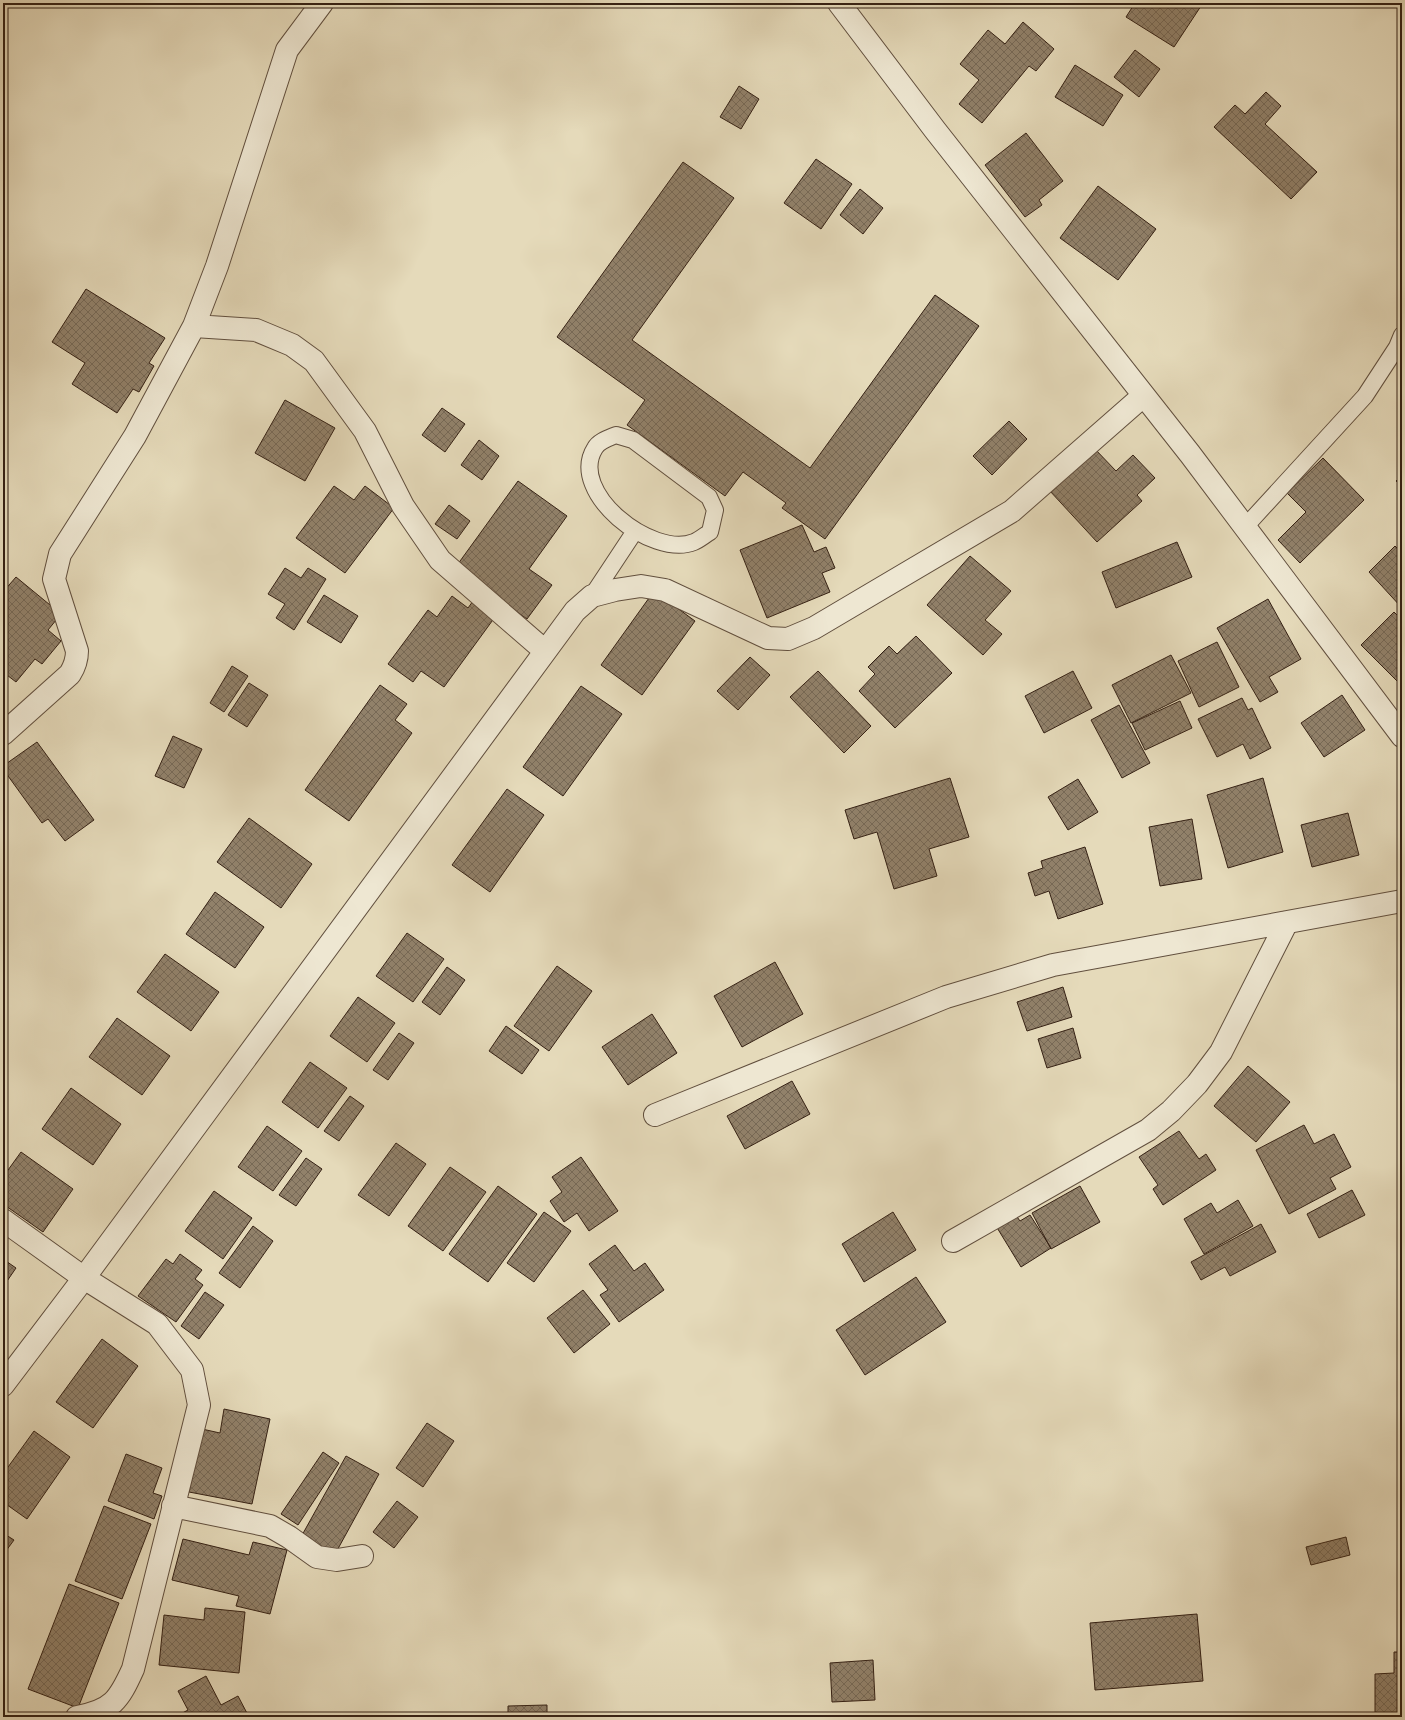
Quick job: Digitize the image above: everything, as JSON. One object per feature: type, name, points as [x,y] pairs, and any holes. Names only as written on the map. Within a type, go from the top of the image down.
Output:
[{"type":"street","points":[[3,734],[70,674],[74,667],[77,660],[77,651],[54,579],[55,567],[60,554],[134,436],[194,326],[217,266],[287,50],[322,3]]},
{"type":"street","points":[[839,3],[940,136],[1245,527],[1402,736]]},
{"type":"street","points":[[194,326],[256,330],[292,345],[314,361],[366,431],[403,506],[440,560],[545,651]]},
{"type":"street","points":[[3,1385],[84,1278],[575,610],[592,596],[615,590],[641,586],[664,590],[768,638],[788,639],[814,628],[1012,511],[1143,396]]},
{"type":"street","points":[[655,1115],[954,995],[1053,965],[1402,901]]},
{"type":"street","points":[[953,1241],[1148,1130],[1171,1112],[1197,1084],[1222,1052],[1287,922]]},
{"type":"street","points":[[3,1220],[84,1278],[157,1324],[192,1370],[199,1405],[133,1669],[122,1693],[110,1706],[88,1715],[77,1717]]},
{"type":"street","points":[[173,1506],[270,1526],[289,1537],[317,1557],[337,1560],[362,1556]]},
{"type":"lane","points":[[1245,527],[1365,396],[1397,347],[1402,335]]},
{"type":"lane","points":[[616,435],[634,440],[709,497],[715,510],[710,532],[694,542],[676,545],[660,543],[635,531],[619,519],[608,506],[592,482],[591,458],[596,447],[605,439],[616,435]]},
{"type":"lane","points":[[592,596],[635,531]]},
{"type":"building","points":[[1135,3],[1203,3],[1174,47],[1126,17]]},
{"type":"building","points":[[1023,22],[1054,49],[1036,71],[1029,66],[982,123],[959,104],[979,80],[960,64],[988,30],[1005,44]]},
{"type":"building","points":[[1135,50],[1160,69],[1139,97],[1114,77]]},
{"type":"building","points":[[1075,65],[1123,95],[1103,126],[1055,97]]},
{"type":"building","points":[[739,86],[759,99],[741,129],[720,117]]},
{"type":"building","points":[[1266,92],[1281,106],[1265,124],[1317,172],[1291,199],[1214,127],[1235,105],[1245,114]]},
{"type":"building","points":[[1026,133],[1063,181],[1039,200],[1042,205],[1025,217],[985,165]]},
{"type":"building","points":[[816,159],[852,184],[821,229],[784,203]]},
{"type":"building","points":[[683,162],[734,198],[632,340],[810,468],[935,295],[979,326],[825,539],[782,508],[786,503],[743,472],[725,496],[627,425],[645,400],[557,337]]},
{"type":"building","points":[[1098,186],[1156,229],[1118,280],[1060,238]]},
{"type":"building","points":[[860,189],[883,208],[863,234],[840,215]]},
{"type":"building","points":[[86,289],[165,338],[149,363],[154,366],[139,392],[133,389],[117,413],[72,384],[85,363],[52,342]]},
{"type":"building","points":[[285,400],[335,428],[305,481],[255,453]]},
{"type":"building","points":[[442,408],[465,424],[445,452],[422,435]]},
{"type":"building","points":[[1009,421],[1027,439],[992,475],[973,456]]},
{"type":"building","points":[[479,440],[499,456],[482,480],[461,465]]},
{"type":"building","points":[[1094,448],[1116,471],[1133,455],[1155,478],[1137,495],[1142,501],[1097,542],[1049,490]]},
{"type":"building","points":[[1323,458],[1364,500],[1300,563],[1278,540],[1306,512],[1287,493]]},
{"type":"building","points":[[1402,475],[1402,486],[1396,481]]},
{"type":"building","points":[[518,481],[567,516],[529,569],[552,585],[527,619],[455,568]]},
{"type":"building","points":[[334,486],[354,500],[365,486],[394,508],[345,573],[296,538]]},
{"type":"building","points":[[449,505],[470,521],[457,539],[435,524]]},
{"type":"building","points":[[802,525],[814,552],[826,547],[835,568],[822,573],[830,592],[767,618],[740,550]]},
{"type":"building","points":[[1177,542],[1192,577],[1116,608],[1102,572]]},
{"type":"building","points":[[1395,546],[1402,553],[1402,608],[1369,572]]},
{"type":"building","points":[[970,556],[1011,591],[985,620],[1002,634],[983,655],[927,605]]},
{"type":"building","points":[[285,568],[301,578],[308,568],[326,579],[294,630],[276,618],[285,604],[268,594]]},
{"type":"building","points":[[16,577],[61,614],[48,630],[61,641],[42,664],[35,659],[16,682],[3,672],[3,592]]},
{"type":"building","points":[[654,591],[695,621],[642,695],[601,665]]},
{"type":"building","points":[[324,595],[358,616],[341,643],[307,622]]},
{"type":"building","points":[[452,596],[468,608],[473,601],[495,617],[444,687],[421,671],[413,682],[388,664],[428,610],[437,617]]},
{"type":"building","points":[[1268,599],[1301,659],[1269,677],[1278,692],[1260,702],[1217,628]]},
{"type":"building","points":[[1394,612],[1402,620],[1402,686],[1361,645]]},
{"type":"building","points":[[916,636],[952,673],[895,728],[859,691],[875,674],[868,667],[889,646],[897,654]]},
{"type":"building","points":[[1217,642],[1239,687],[1199,707],[1178,661]]},
{"type":"building","points":[[1171,655],[1191,693],[1131,723],[1112,685]]},
{"type":"building","points":[[750,657],[770,675],[738,710],[717,691]]},
{"type":"building","points":[[232,666],[248,676],[224,712],[210,703]]},
{"type":"building","points":[[818,671],[871,726],[844,753],[790,697]]},
{"type":"building","points":[[1073,671],[1092,708],[1044,733],[1025,696]]},
{"type":"building","points":[[249,683],[268,695],[247,727],[228,715]]},
{"type":"building","points":[[380,685],[407,704],[395,720],[412,733],[349,821],[305,790]]},
{"type":"building","points":[[581,686],[622,714],[563,796],[523,767]]},
{"type":"building","points":[[1342,695],[1365,730],[1324,757],[1301,723]]},
{"type":"building","points":[[1242,698],[1248,710],[1252,708],[1271,748],[1250,759],[1243,744],[1217,757],[1198,719]]},
{"type":"building","points":[[1180,701],[1192,728],[1145,750],[1132,723]]},
{"type":"building","points":[[1119,705],[1150,763],[1122,778],[1091,720]]},
{"type":"building","points":[[173,736],[202,749],[184,788],[155,776]]},
{"type":"building","points":[[37,742],[94,820],[65,841],[48,819],[42,823],[3,769],[3,766]]},
{"type":"building","points":[[950,778],[969,837],[929,849],[937,876],[894,889],[877,832],[854,839],[845,810]]},
{"type":"building","points":[[1263,778],[1283,852],[1228,868],[1207,795]]},
{"type":"building","points":[[1078,779],[1098,812],[1068,830],[1048,797]]},
{"type":"building","points":[[507,789],[544,815],[490,892],[452,865]]},
{"type":"building","points":[[1348,813],[1359,855],[1312,867],[1301,825]]},
{"type":"building","points":[[249,818],[312,864],[281,908],[217,862]]},
{"type":"building","points":[[1192,819],[1202,879],[1160,886],[1149,827]]},
{"type":"building","points":[[1085,847],[1103,904],[1058,919],[1049,891],[1035,896],[1028,873],[1043,868],[1041,861]]},
{"type":"building","points":[[215,892],[264,927],[235,968],[186,934]]},
{"type":"building","points":[[407,933],[444,959],[413,1002],[376,976]]},
{"type":"building","points":[[165,954],[219,992],[191,1031],[137,992]]},
{"type":"building","points":[[775,962],[803,1014],[742,1047],[714,996]]},
{"type":"building","points":[[557,966],[592,991],[549,1051],[514,1026]]},
{"type":"building","points":[[447,967],[465,980],[440,1015],[422,1002]]},
{"type":"building","points":[[1063,987],[1072,1017],[1027,1031],[1017,1002]]},
{"type":"building","points":[[358,997],[395,1023],[367,1062],[330,1036]]},
{"type":"building","points":[[652,1014],[677,1053],[628,1085],[602,1047]]},
{"type":"building","points":[[117,1018],[170,1056],[142,1095],[89,1057]]},
{"type":"building","points":[[506,1026],[539,1050],[522,1074],[489,1051]]},
{"type":"building","points":[[1073,1028],[1081,1058],[1047,1068],[1038,1039]]},
{"type":"building","points":[[399,1033],[414,1043],[388,1080],[373,1070]]},
{"type":"building","points":[[310,1062],[347,1088],[318,1128],[282,1102]]},
{"type":"building","points":[[1248,1066],[1290,1102],[1256,1142],[1214,1106]]},
{"type":"building","points":[[792,1081],[810,1114],[745,1149],[727,1116]]},
{"type":"building","points":[[71,1088],[121,1124],[93,1165],[42,1129]]},
{"type":"building","points":[[350,1096],[364,1106],[339,1141],[324,1131]]},
{"type":"building","points":[[1304,1125],[1314,1144],[1334,1134],[1351,1167],[1330,1178],[1336,1189],[1289,1214],[1256,1150]]},
{"type":"building","points":[[267,1126],[302,1151],[273,1191],[238,1167]]},
{"type":"building","points":[[1179,1131],[1199,1159],[1206,1154],[1216,1170],[1163,1205],[1153,1189],[1158,1185],[1139,1157]]},
{"type":"building","points":[[396,1143],[426,1164],[389,1216],[358,1195]]},
{"type":"building","points":[[21,1152],[73,1189],[43,1232],[3,1204],[3,1177]]},
{"type":"building","points":[[581,1157],[618,1211],[589,1231],[577,1213],[564,1222],[550,1201],[562,1192],[552,1177]]},
{"type":"building","points":[[306,1158],[322,1169],[296,1206],[279,1195]]},
{"type":"building","points":[[450,1167],[486,1192],[443,1251],[408,1226]]},
{"type":"building","points":[[498,1186],[537,1214],[488,1282],[449,1254]]},
{"type":"building","points":[[1080,1186],[1100,1222],[1051,1249],[1032,1213]]},
{"type":"building","points":[[1352,1190],[1365,1215],[1319,1238],[1307,1214]]},
{"type":"building","points":[[214,1191],[252,1218],[223,1259],[185,1231]]},
{"type":"building","points":[[1238,1200],[1253,1226],[1204,1254],[1184,1219],[1211,1203],[1217,1213]]},
{"type":"building","points":[[544,1212],[571,1231],[534,1282],[507,1263]]},
{"type":"building","points":[[893,1212],[916,1250],[864,1282],[842,1244]]},
{"type":"building","points":[[1015,1214],[1020,1221],[1030,1215],[1051,1248],[1021,1267],[996,1226]]},
{"type":"building","points":[[1261,1224],[1276,1252],[1230,1276],[1225,1267],[1201,1280],[1191,1262]]},
{"type":"building","points":[[253,1226],[273,1241],[240,1288],[219,1273]]},
{"type":"building","points":[[615,1245],[634,1271],[645,1263],[664,1290],[619,1322],[600,1295],[608,1290],[589,1264]]},
{"type":"building","points":[[180,1254],[202,1270],[195,1279],[203,1285],[176,1322],[138,1296],[166,1259],[173,1264]]},
{"type":"building","points":[[3,1259],[16,1268],[3,1287]]},
{"type":"building","points":[[916,1277],[946,1322],[865,1375],[836,1330]]},
{"type":"building","points":[[583,1290],[610,1324],[574,1353],[547,1318]]},
{"type":"building","points":[[205,1292],[224,1305],[199,1339],[181,1326]]},
{"type":"building","points":[[102,1339],[138,1366],[93,1428],[56,1402]]},
{"type":"building","points":[[224,1409],[270,1419],[252,1504],[189,1492],[202,1429],[220,1433]]},
{"type":"building","points":[[427,1423],[454,1441],[423,1487],[396,1468]]},
{"type":"building","points":[[34,1431],[70,1457],[27,1519],[3,1502],[3,1474]]},
{"type":"building","points":[[323,1452],[339,1463],[298,1525],[281,1514]]},
{"type":"building","points":[[126,1454],[162,1468],[153,1493],[162,1496],[154,1519],[108,1501]]},
{"type":"building","points":[[346,1456],[379,1474],[334,1556],[301,1537]]},
{"type":"building","points":[[397,1501],[418,1517],[394,1548],[373,1532]]},
{"type":"building","points":[[104,1506],[151,1524],[122,1599],[75,1581]]},
{"type":"building","points":[[3,1533],[14,1540],[3,1555]]},
{"type":"building","points":[[1346,1537],[1350,1555],[1311,1565],[1306,1547]]},
{"type":"building","points":[[183,1539],[249,1555],[253,1542],[287,1550],[270,1614],[236,1606],[239,1596],[172,1580]]},
{"type":"building","points":[[69,1584],[119,1603],[78,1708],[28,1689]]},
{"type":"building","points":[[205,1608],[245,1612],[239,1673],[159,1665],[164,1615],[204,1620]]},
{"type":"building","points":[[1197,1614],[1203,1681],[1095,1690],[1090,1623]]},
{"type":"building","points":[[1394,1652],[1402,1652],[1402,1717],[1375,1717],[1375,1674],[1394,1673]]},
{"type":"building","points":[[873,1660],[875,1700],[832,1702],[830,1663]]},
{"type":"building","points":[[206,1676],[221,1705],[238,1696],[249,1717],[175,1717],[188,1710],[178,1691]]},
{"type":"building","points":[[547,1705],[547,1717],[508,1717],[508,1706]]}]
